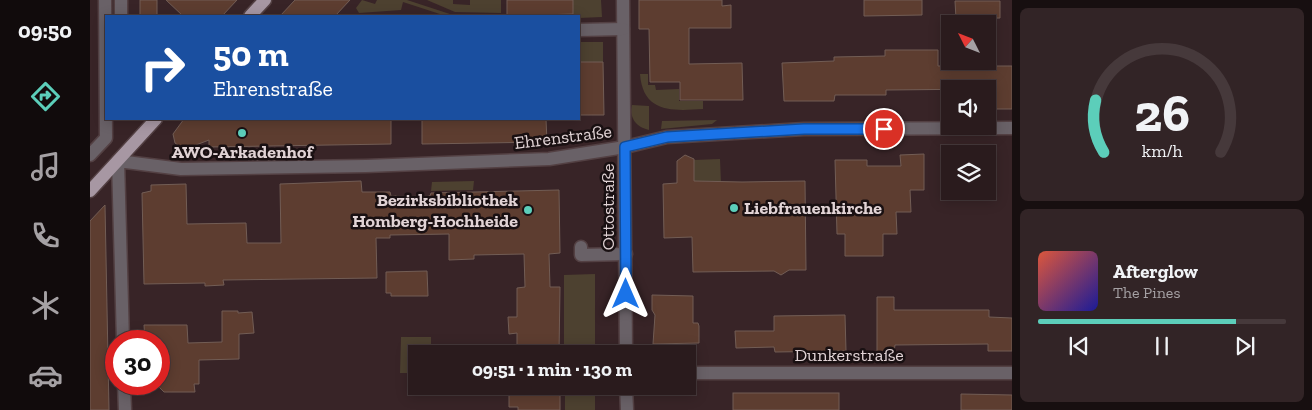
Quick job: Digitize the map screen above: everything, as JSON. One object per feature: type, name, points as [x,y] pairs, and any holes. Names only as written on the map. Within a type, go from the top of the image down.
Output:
[{"type":"main road","points":[[251,15],[265,0]]},
{"type":"main road","points":[[90,191],[154,120]]},
{"type":"street","points":[[105,0],[105,15]]},
{"type":"street","points":[[121,0],[121,15]]},
{"type":"street","name":"Ottostraße","points":[[623,0],[626,345]]},
{"type":"street","points":[[580,30],[623,29]]},
{"type":"street","points":[[90,155],[106,138],[106,120]]},
{"type":"street","name":"Ehrenstraße","points":[[118,161],[181,170],[366,166],[549,159],[625,147],[667,137],[804,129],[1012,128]]},
{"type":"street","points":[[118,161],[123,330]]},
{"type":"street","points":[[581,248],[582,255],[626,254]]},
{"type":"street","name":"Dunkerstraße","points":[[696,373],[1012,373]]},
{"type":"street","points":[[124,395],[125,410]]},
{"type":"street","points":[[626,395],[627,410]]},
{"type":"shaded area","points":[[362,0],[375,4],[377,0],[407,0],[453,15],[443,15],[403,2],[401,10],[359,13],[356,8]]},
{"type":"shaded area","points":[[427,0],[453,0],[453,4],[470,5],[470,0],[501,0],[501,13],[455,12]]},
{"type":"shaded area","points":[[561,0],[601,0],[602,17],[580,18],[580,15],[561,15]]},
{"type":"shaded area","points":[[580,42],[603,42],[603,62],[580,62]]},
{"type":"shaded area","points":[[640,74],[648,74],[648,85],[655,85],[656,90],[679,89],[679,101],[703,101],[703,109],[670,109],[653,103],[642,87]]},
{"type":"shaded area","points":[[632,105],[649,106],[649,130],[640,127],[634,121],[631,110]]},
{"type":"shaded area","points":[[717,120],[712,124],[661,129],[662,121]]},
{"type":"shaded area","points":[[720,159],[721,183],[710,181],[694,183],[694,160]]},
{"type":"shaded area","points":[[474,181],[473,190],[431,191],[432,182]]},
{"type":"shaded area","points":[[595,274],[595,345],[564,345],[564,275]]},
{"type":"shaded area","points":[[401,337],[431,337],[431,345],[408,345],[408,373],[400,373]]},
{"type":"shaded area","points":[[565,395],[595,395],[595,410],[565,410]]},
{"type":"building","points":[[140,0],[157,0],[157,15],[140,15]]},
{"type":"building","points":[[166,0],[237,0],[223,15],[182,15]]},
{"type":"building","points":[[295,0],[350,0],[336,15],[281,15]]},
{"type":"building","points":[[507,0],[573,0],[573,14],[507,15]]},
{"type":"building","points":[[639,0],[722,0],[722,6],[731,5],[731,28],[689,28],[689,64],[742,63],[743,100],[680,100],[680,82],[650,82],[649,29],[639,29]]},
{"type":"building","points":[[864,0],[922,0],[922,15],[864,16]]},
{"type":"building","points":[[955,1],[1000,1],[1000,18],[996,18],[996,15],[956,15]]},
{"type":"building","points":[[885,50],[938,50],[938,66],[941,66],[941,70],[996,70],[996,66],[1012,66],[1012,109],[996,109],[996,80],[941,80],[941,89],[886,90],[886,95],[835,95],[834,101],[784,101],[782,63],[834,61],[834,57],[885,56]]},
{"type":"building","points":[[580,62],[603,62],[604,115],[580,115]]},
{"type":"building","name":"AWO-Arkadenhof","points":[[183,120],[391,120],[391,144],[209,147],[209,140],[188,148],[182,148],[175,143],[173,134]]},
{"type":"building","points":[[422,120],[546,120],[547,142],[422,144]]},
{"type":"building","points":[[924,154],[924,190],[910,190],[911,212],[896,212],[897,234],[883,234],[883,256],[845,256],[845,234],[837,234],[835,160],[867,160],[867,166],[901,166],[900,155]]},
{"type":"building","name":"Liebfrauenkirche","points":[[685,155],[694,159],[694,181],[805,181],[806,270],[789,270],[781,275],[774,271],[693,272],[692,237],[664,238],[663,184],[677,183],[677,161]]},
{"type":"building","points":[[361,181],[362,192],[390,192],[391,196],[430,196],[431,193],[559,190],[560,253],[549,254],[550,287],[560,287],[559,345],[517,345],[517,333],[509,334],[508,317],[517,317],[517,288],[525,287],[524,254],[474,255],[474,259],[449,260],[449,234],[390,235],[390,238],[376,238],[377,278],[223,280],[224,285],[205,286],[205,283],[144,284],[142,193],[151,191],[151,185],[186,184],[187,224],[246,223],[247,243],[281,243],[280,184]]},
{"type":"building","points":[[105,205],[107,330],[105,330],[105,395],[109,395],[109,410],[90,410],[90,221]]},
{"type":"building","points":[[427,271],[428,296],[391,296],[391,293],[386,293],[386,272]]},
{"type":"building","points":[[652,295],[693,296],[693,323],[698,323],[699,326],[699,343],[653,344],[655,315],[652,310]]},
{"type":"building","points":[[877,297],[894,297],[894,310],[989,310],[989,317],[1012,318],[1012,351],[988,351],[988,344],[895,345],[894,352],[877,352]]},
{"type":"building","points":[[222,311],[252,312],[254,333],[239,334],[239,359],[199,360],[199,384],[194,384],[195,392],[170,392],[170,330],[144,330],[144,325],[187,325],[188,343],[222,342]]},
{"type":"building","points":[[845,315],[846,351],[775,352],[774,347],[736,348],[735,331],[774,331],[774,316]]},
{"type":"building","points":[[733,393],[839,393],[839,410],[733,410]]},
{"type":"building","points":[[961,394],[1012,395],[1012,410],[961,410]]},
{"type":"building","points":[[509,395],[560,395],[560,410],[518,410],[518,407],[509,407]]},
{"type":"place","name":"AWO-Arkadenhof","points":[[242,133]]},
{"type":"place","name":"Liebfrauenkirche","points":[[734,208]]},
{"type":"place","name":"Bezirksbibliothek Homberg-Hochheide","points":[[528,210]]},
{"type":"route","points":[[626,294],[625,147],[667,137],[804,129],[884,129]]}]
